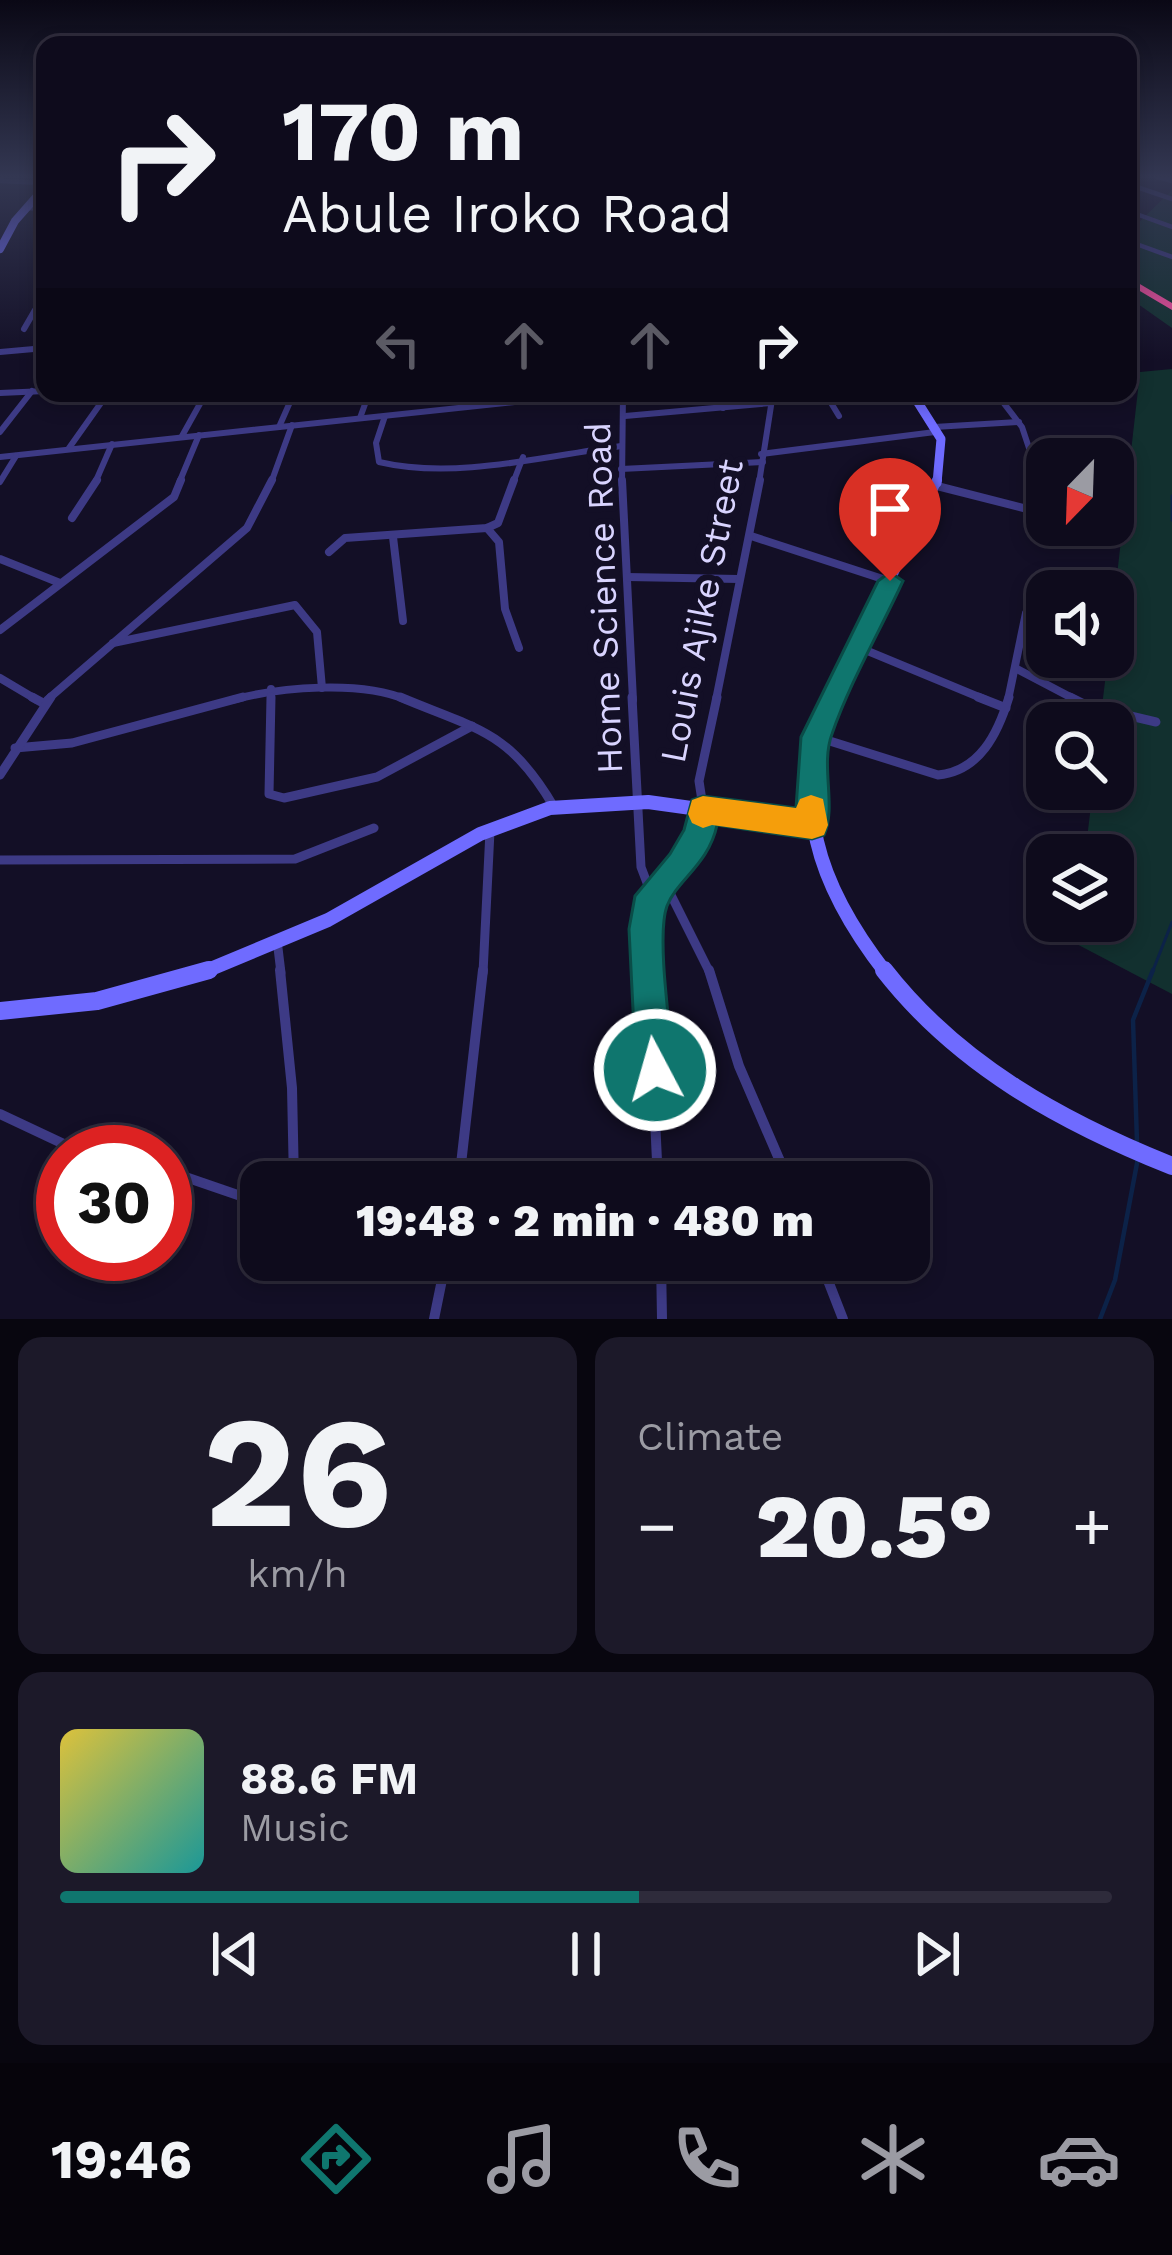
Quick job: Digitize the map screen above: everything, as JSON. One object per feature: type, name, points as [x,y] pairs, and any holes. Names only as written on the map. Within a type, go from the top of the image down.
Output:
[{"type":"highway","points":[[1137,290],[1172,310]]},
{"type":"street","points":[[1137,244],[1172,257]]},
{"type":"street","points":[[23,328],[36,310]]},
{"type":"street","points":[[0,352],[36,349]]},
{"type":"street","points":[[0,432],[32,391]]},
{"type":"street","points":[[0,393],[36,391]]},
{"type":"street","points":[[68,449],[102,402]]},
{"type":"street","points":[[182,437],[201,402]]},
{"type":"street","points":[[278,427],[289,402]]},
{"type":"street","points":[[360,418],[366,402]]},
{"type":"street","points":[[452,408],[453,402]]},
{"type":"street","points":[[0,457],[494,402]]},
{"type":"street","name":"Home Science Road","points":[[624,402],[621,469],[641,867],[652,896]]},
{"type":"street","points":[[721,402],[723,408]]},
{"type":"street","points":[[625,416],[752,402]]},
{"type":"street","name":"Louis Ajike Street","points":[[652,896],[682,864],[700,832],[699,781],[751,536],[771,402]]},
{"type":"street","points":[[830,402],[839,416]]},
{"type":"street","points":[[918,402],[943,450],[938,486],[815,737],[812,825],[834,889],[864,943],[922,1015],[995,1077],[1144,1156],[1172,1166]]},
{"type":"street","points":[[1003,402],[1026,441]]},
{"type":"street","points":[[385,416],[376,443],[383,465],[435,468],[621,446]]},
{"type":"street","points":[[621,469],[762,458],[934,429],[1018,422]]},
{"type":"street","points":[[0,775],[43,703],[247,528],[263,504],[292,425]]},
{"type":"street","points":[[0,630],[173,497],[199,435]]},
{"type":"street","points":[[72,518],[99,477],[112,445]]},
{"type":"street","points":[[0,482],[17,454]]},
{"type":"street","points":[[329,552],[345,538],[487,528],[502,516],[523,457]]},
{"type":"street","points":[[938,486],[1026,509]]},
{"type":"street","points":[[487,528],[499,542],[505,609],[520,648]]},
{"type":"street","points":[[751,536],[890,581]]},
{"type":"street","points":[[393,538],[403,621]]},
{"type":"street","points":[[0,559],[62,583]]},
{"type":"street","points":[[627,577],[740,579]]},
{"type":"street","points":[[108,644],[295,605],[312,619],[324,639],[322,688]]},
{"type":"street","points":[[815,737],[948,776],[997,736],[1017,669],[1026,614]]},
{"type":"street","points":[[856,646],[1006,708]]},
{"type":"street","points":[[1017,669],[1080,702]]},
{"type":"street","points":[[0,678],[43,703]]},
{"type":"street","points":[[15,748],[72,743],[271,689],[387,691],[505,741],[554,807]]},
{"type":"street","points":[[271,689],[269,794],[284,798],[377,777],[474,725]]},
{"type":"street","points":[[1134,717],[1156,722]]},
{"type":"street","points":[[0,1011],[152,988],[278,948],[490,829],[554,807],[639,802],[812,825]]},
{"type":"street","points":[[0,860],[295,859],[374,828]]},
{"type":"street","points":[[461,1161],[484,966],[490,829]]},
{"type":"street","points":[[664,880],[705,959],[739,1066],[780,1161]]},
{"type":"street","points":[[652,896],[647,974],[657,1161]]},
{"type":"street","points":[[278,948],[292,1088],[294,1161]]},
{"type":"street","points":[[0,1114],[36,1131]]},
{"type":"street","points":[[192,1179],[240,1196]]},
{"type":"street","points":[[434,1319],[442,1281]]},
{"type":"street","points":[[661,1281],[662,1319]]},
{"type":"street","points":[[828,1281],[843,1319]]},
{"type":"green space","points":[[1137,239],[1172,239],[1172,328],[1137,303]]},
{"type":"green space","points":[[1172,369],[1172,994],[1073,942],[1134,942],[1134,834],[1088,834],[1090,810],[1134,810],[1134,702],[1103,702],[1105,678],[1134,678],[1134,570],[1118,570],[1120,546],[1134,546],[1133,438],[1140,372]]},
{"type":"waterway","points":[[1172,496],[1172,520]]},
{"type":"waterway","points":[[1152,973],[1172,922]]},
{"type":"waterway","points":[[1137,1142],[1133,1020],[1153,970]]},
{"type":"waterway","points":[[1100,1319],[1115,1280],[1138,1158]]},
{"type":"slow traffic","points":[[703,814],[703,809],[812,825],[811,809]]},
{"type":"route","points":[[655,1070],[646,929],[652,896],[682,864],[700,832],[703,809],[812,825],[815,737],[890,581]]}]
